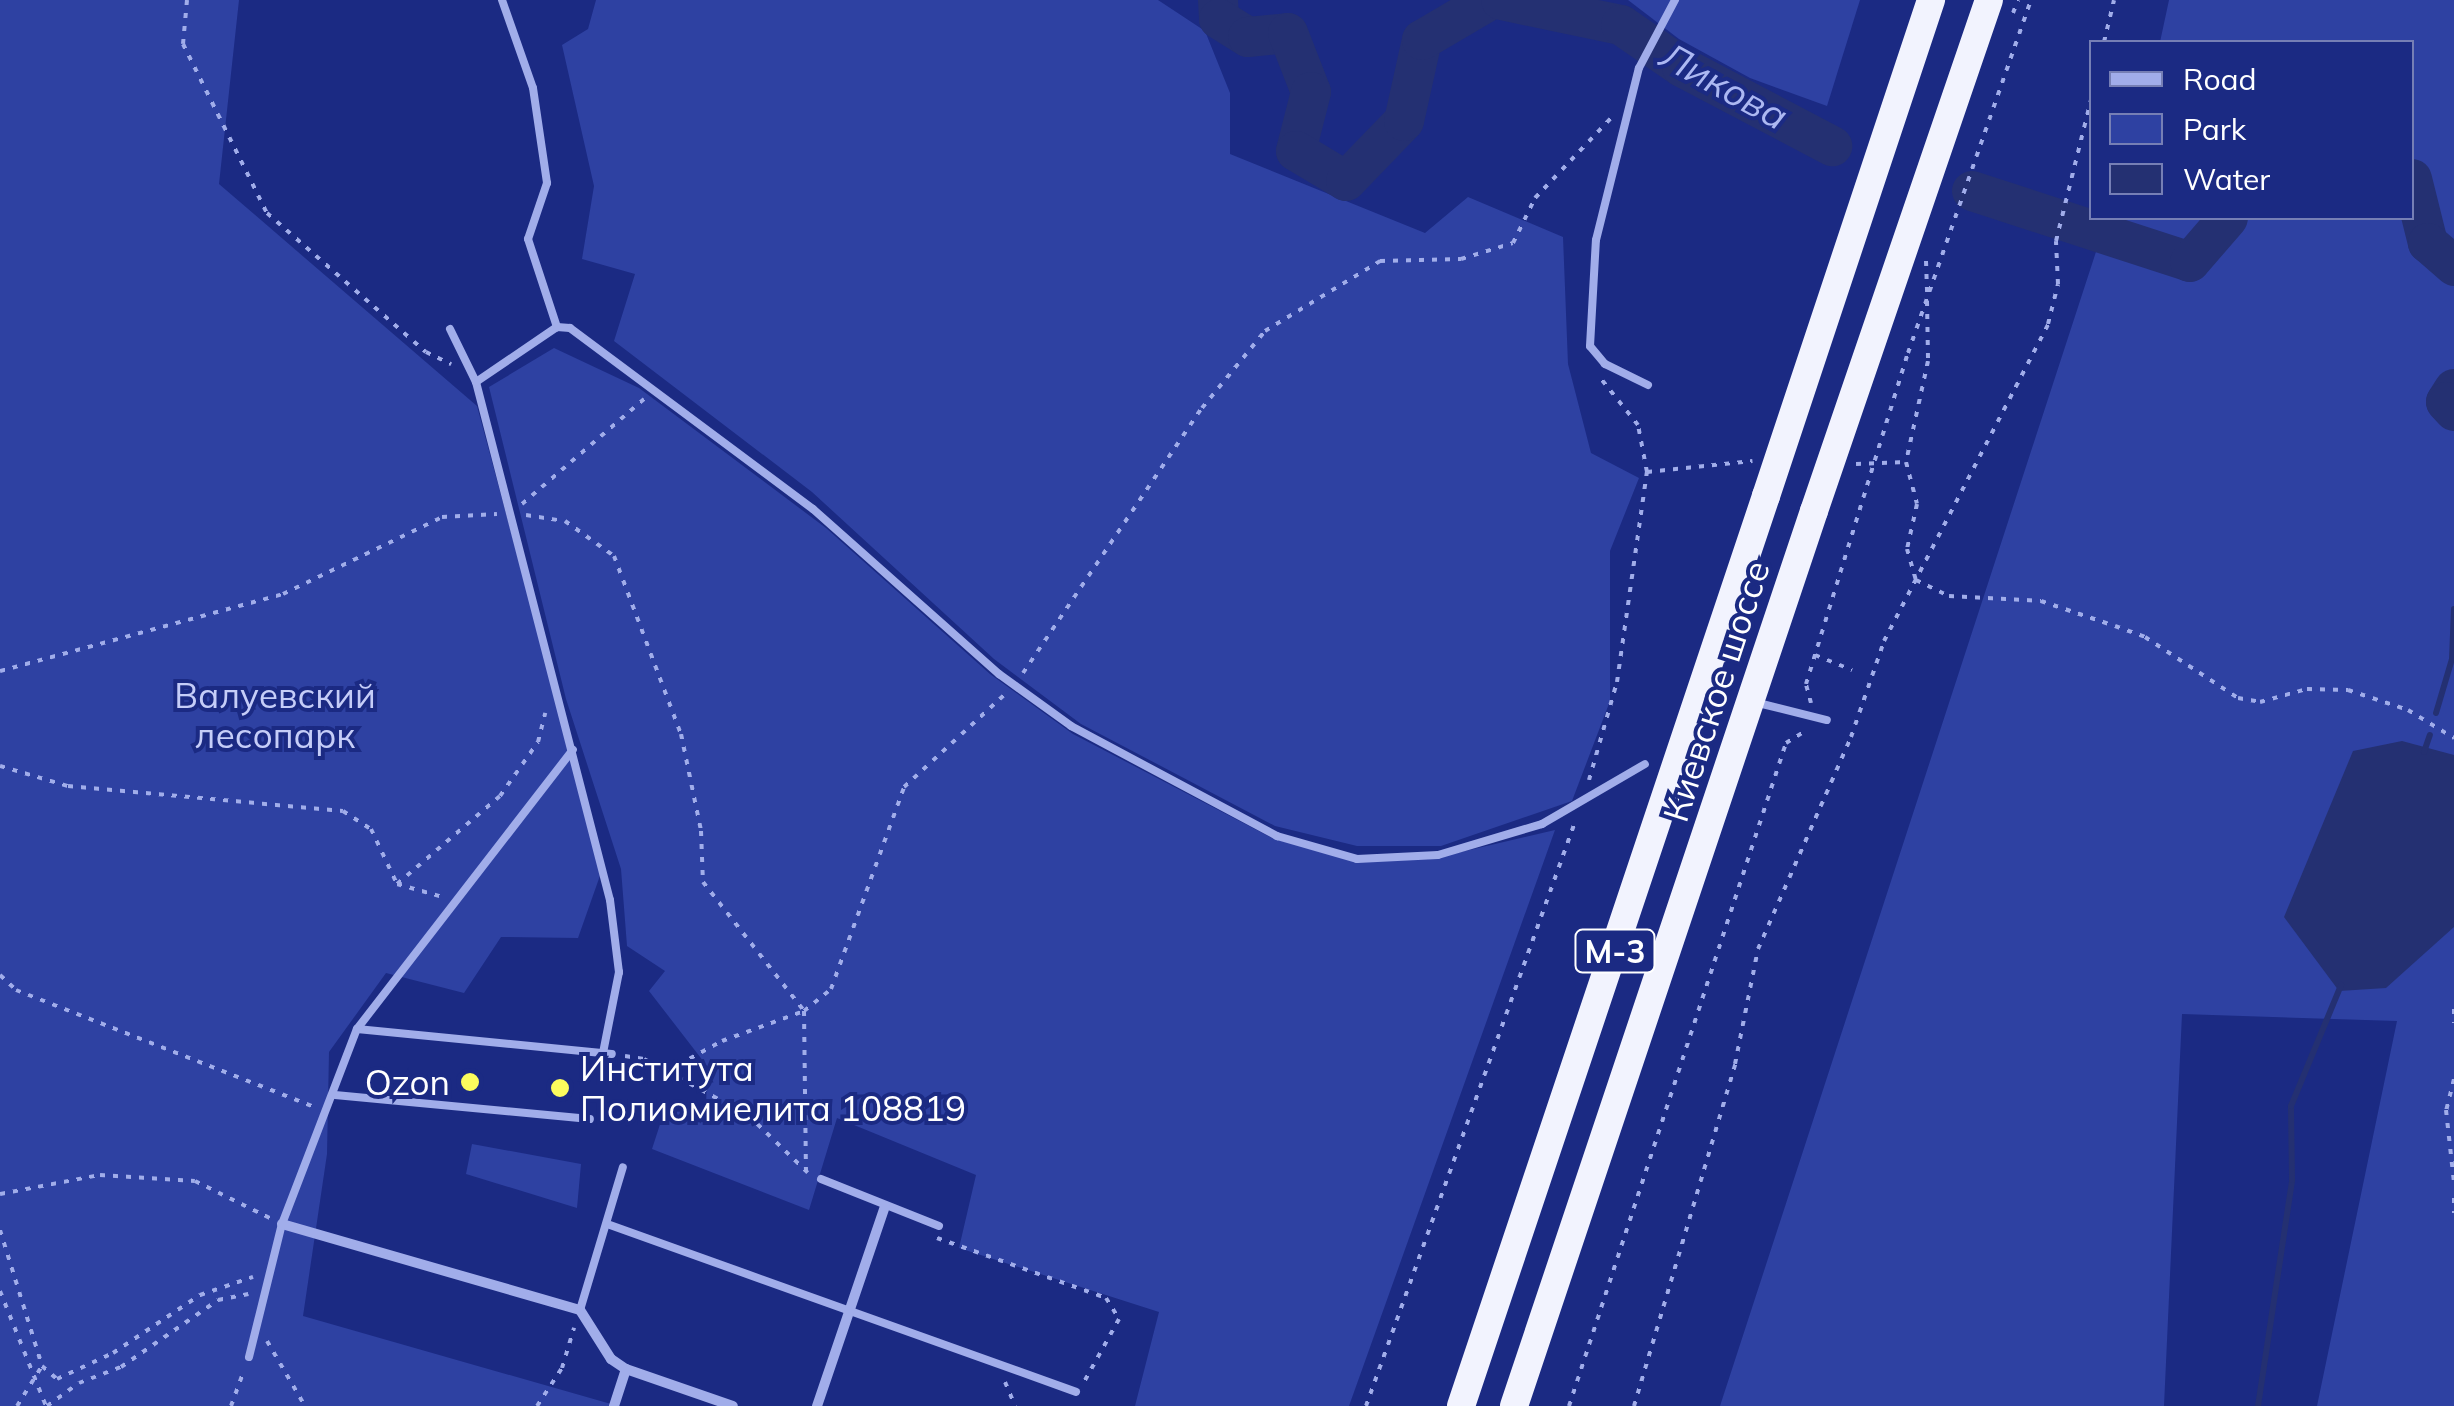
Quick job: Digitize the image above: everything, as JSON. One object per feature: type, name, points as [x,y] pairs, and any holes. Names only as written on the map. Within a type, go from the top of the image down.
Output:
[{"type":"highway","name":"Киевское шоссе","points":[[1462,1406],[1931,0]]},
{"type":"highway","name":"Киевское шоссе","points":[[1514,1406],[1989,0]]},
{"type":"street","points":[[817,1406],[886,1206]]},
{"type":"street","points":[[282,1224],[580,1310],[611,1359],[626,1369],[733,1406]]},
{"type":"street","points":[[614,1406],[626,1369]]},
{"type":"lane","points":[[502,0],[533,88],[547,182],[528,239],[557,327]]},
{"type":"lane","points":[[1648,386],[1605,364],[1590,346],[1596,240],[1639,68],[1674,0]]},
{"type":"lane","points":[[476,382],[557,327],[570,328],[813,509],[1015,686],[1168,782],[1277,836],[1357,859],[1438,854],[1542,824],[1645,764]]},
{"type":"lane","points":[[357,1029],[608,1054],[619,972],[610,900],[511,513],[476,382],[450,329]]},
{"type":"lane","points":[[1754,702],[1827,720]]},
{"type":"lane","points":[[249,1357],[254,1320],[282,1224],[357,1029],[573,750]]},
{"type":"lane","points":[[334,1096],[590,1119]]},
{"type":"lane","points":[[580,1310],[610,1225],[622,1167]]},
{"type":"lane","points":[[821,1179],[935,1225]]},
{"type":"lane","points":[[610,1225],[1076,1392]]},
{"type":"path","points":[[187,0],[184,44],[267,214],[426,352],[469,372]]},
{"type":"path","points":[[2006,24],[2018,0]]},
{"type":"path","points":[[2104,40],[2114,0]]},
{"type":"path","points":[[1634,1406],[1735,1064],[1758,949],[1851,737],[1884,641],[2033,362],[2058,284],[2056,242],[2089,108]]},
{"type":"path","points":[[667,1070],[722,1040],[804,1010],[830,989],[904,787],[1015,686],[1202,408],[1264,331],[1380,262],[1461,259],[1513,242],[1534,198],[1618,110],[1629,109]]},
{"type":"path","points":[[1932,243],[1926,261],[1928,361],[1906,462],[1917,504],[1907,549],[1916,580],[1949,596],[2041,601],[2116,626],[2145,637],[2238,698],[2260,702],[2307,689],[2348,690],[2408,710],[2454,738]]},
{"type":"path","points":[[1366,1406],[1584,799],[1617,682],[1647,472],[1638,425],[1602,383],[1605,364]]},
{"type":"path","points":[[511,513],[652,391]]},
{"type":"path","points":[[0,671],[282,594],[442,518],[511,513],[565,521],[614,556],[681,734],[701,832],[702,882],[804,1010],[806,1172]]},
{"type":"path","points":[[1815,656],[1852,670]]},
{"type":"path","points":[[397,884],[500,796],[538,742],[554,683]]},
{"type":"path","points":[[0,766],[68,786],[344,811],[371,829],[397,884],[457,902]]},
{"type":"path","points":[[0,974],[16,990],[326,1110]]},
{"type":"path","points":[[2454,1009],[2454,1022]]},
{"type":"path","points":[[608,1054],[667,1070],[748,1115],[806,1172],[821,1179]]},
{"type":"path","points":[[2454,1079],[2446,1110],[2454,1182]]},
{"type":"path","points":[[0,1194],[100,1175],[194,1182],[282,1224]]},
{"type":"path","points":[[2454,1198],[2454,1213]]},
{"type":"path","points":[[935,1225],[940,1243],[1106,1298],[1119,1319],[1076,1392]]},
{"type":"path","points":[[0,1230],[42,1366],[56,1379],[68,1376],[200,1295],[267,1274]]},
{"type":"path","points":[[0,1291],[46,1406],[79,1383],[122,1367],[218,1300],[262,1291]]},
{"type":"path","points":[[537,1406],[562,1368],[580,1310]]},
{"type":"path","points":[[254,1320],[305,1406]]},
{"type":"path","points":[[231,1406],[249,1357]]},
{"type":"path","points":[[998,1364],[1015,1406]]},
{"type":"path","points":[[17,1406],[42,1366]]},
{"type":"green space","name":"Валуевский лесопарк","points":[[0,0],[239,0],[219,184],[477,406],[602,870],[578,938],[501,937],[464,993],[386,973],[329,1052],[327,1154],[303,1316],[618,1406],[0,1406]]},
{"type":"green space","points":[[596,0],[1158,0],[1205,31],[1230,93],[1230,154],[1425,233],[1468,197],[1563,237],[1568,364],[1591,453],[1639,478],[1610,551],[1610,701],[1572,801],[1441,846],[1357,846],[1275,826],[1081,724],[994,659],[812,492],[614,341],[635,274],[582,259],[594,186],[562,45],[588,29]]},
{"type":"green space","points":[[1628,0],[1860,0],[1827,106],[1750,78],[1679,39]]},
{"type":"green space","points":[[2169,0],[2454,0],[2454,1406],[2317,1406],[2397,1021],[2182,1014],[2164,1406],[1720,1406],[2106,220],[2414,220],[2414,40],[2160,40]]},
{"type":"green space","points":[[554,348],[639,388],[826,528],[990,674],[1073,734],[1272,838],[1356,862],[1431,859],[1555,830],[1349,1406],[1135,1406],[1159,1312],[959,1248],[976,1175],[837,1118],[809,1210],[652,1149],[664,1112],[706,1111],[707,1066],[649,991],[665,971],[627,946],[621,869],[566,699],[489,387]]},
{"type":"green space","points":[[472,1144],[581,1164],[577,1208],[466,1174]]},
{"type":"water","points":[[2402,741],[2454,755],[2454,927],[2386,988],[2339,991],[2284,917],[2353,751]]},
{"type":"waterway","name":"Ликова","points":[[1218,0],[1219,19],[1248,37],[1288,33],[1311,92],[1296,151],[1346,181],[1404,121],[1422,40],[1490,0]]},
{"type":"waterway","name":"Ликова","points":[[1501,0],[1621,25],[1682,67],[1832,146]]},
{"type":"waterway","name":"Ликова","points":[[2414,187],[2428,243],[2454,266]]},
{"type":"waterway","name":"Ликова","points":[[1972,191],[2190,262],[2226,220]]},
{"type":"waterway","name":"Ликова","points":[[2454,389],[2446,402],[2454,411]]},
{"type":"waterway","points":[[2436,713],[2452,659],[2454,609]]},
{"type":"waterway","points":[[2424,752],[2430,735]]},
{"type":"waterway","points":[[2258,1406],[2292,1180],[2291,1106],[2341,985]]},
{"type":"place","name":"Ozon","points":[[470,1082]]},
{"type":"place","name":"Института Полиомиелита 108819","points":[[560,1088]]}]
